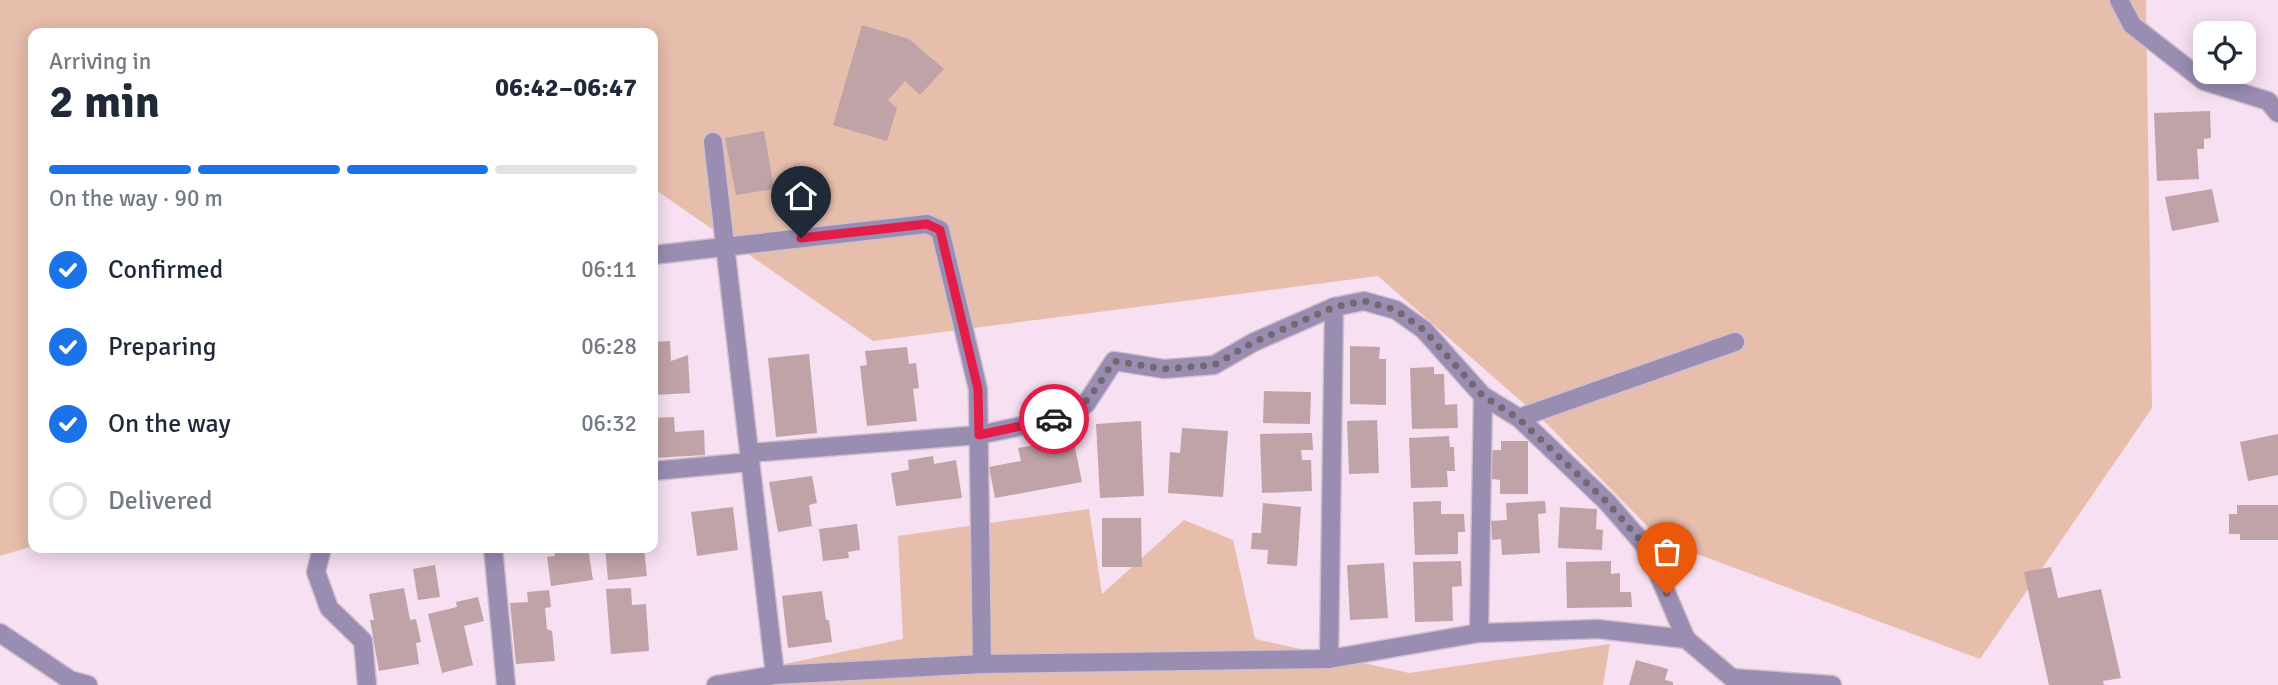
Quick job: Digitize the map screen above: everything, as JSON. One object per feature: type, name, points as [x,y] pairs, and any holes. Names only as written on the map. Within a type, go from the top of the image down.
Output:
[{"type":"street","points":[[2119,0],[2132,25],[2204,81],[2268,101],[2278,113]]},
{"type":"street","points":[[713,142],[775,675]]},
{"type":"street","points":[[658,254],[927,224],[940,230],[978,389],[982,663]]},
{"type":"street","points":[[658,470],[749,457],[979,435],[1064,417],[1086,404],[1114,361],[1164,369],[1214,365],[1254,342],[1334,307],[1364,301],[1396,310],[1424,330],[1483,396],[1518,418],[1607,502],[1647,548],[1686,639],[1731,681],[1832,685]]},
{"type":"street","points":[[1329,659],[1334,307]]},
{"type":"street","points":[[1518,418],[1735,342]]},
{"type":"street","points":[[1479,633],[1483,396]]},
{"type":"street","points":[[321,553],[316,572],[329,608],[363,641],[367,685]]},
{"type":"street","points":[[493,553],[506,685]]},
{"type":"street","points":[[716,685],[775,675],[982,663],[1329,659],[1479,633],[1598,629],[1686,639]]},
{"type":"street","points":[[0,633],[70,680],[88,685]]},
{"type":"shaded area","points":[[0,0],[2146,0],[2152,408],[1980,659],[1662,541],[1546,423],[1378,276],[873,341],[658,191],[658,28],[28,28],[28,548],[0,556]]},
{"type":"shaded area","points":[[1089,509],[1102,594],[1184,520],[1233,540],[1255,639],[1409,673],[1610,644],[1603,685],[757,685],[756,670],[903,639],[898,536]]},
{"type":"building","points":[[862,25],[909,39],[944,69],[920,95],[905,81],[888,100],[897,108],[887,141],[833,125]]},
{"type":"building","points":[[2210,111],[2211,138],[2204,139],[2204,149],[2197,149],[2199,179],[2157,181],[2154,113]]},
{"type":"building","points":[[764,131],[774,189],[736,195],[725,138]]},
{"type":"building","points":[[2212,189],[2219,222],[2172,231],[2165,197]]},
{"type":"building","points":[[670,341],[671,361],[688,355],[690,393],[658,395],[658,342]]},
{"type":"building","points":[[1350,346],[1380,347],[1379,359],[1386,359],[1386,405],[1350,404]]},
{"type":"building","points":[[907,347],[909,364],[916,363],[919,388],[913,389],[917,421],[867,426],[860,366],[867,365],[865,351]]},
{"type":"building","points":[[809,354],[817,433],[776,437],[768,358]]},
{"type":"building","points":[[1434,367],[1434,374],[1444,374],[1445,405],[1457,404],[1458,428],[1412,429],[1410,368]]},
{"type":"building","points":[[1264,391],[1311,392],[1310,424],[1263,423]]},
{"type":"building","points":[[674,417],[675,432],[704,430],[705,455],[658,458],[658,418]]},
{"type":"building","points":[[1377,420],[1379,473],[1349,474],[1347,421]]},
{"type":"building","points":[[1141,421],[1144,496],[1100,498],[1096,424]]},
{"type":"building","points":[[1182,428],[1228,431],[1223,497],[1168,493],[1170,452],[1180,453]]},
{"type":"building","points":[[1312,433],[1313,450],[1301,450],[1302,460],[1311,460],[1312,491],[1262,493],[1260,434]]},
{"type":"building","points":[[2278,434],[2278,475],[2248,481],[2240,442]]},
{"type":"building","points":[[1449,436],[1450,447],[1454,447],[1455,471],[1447,471],[1448,487],[1411,488],[1409,438]]},
{"type":"building","points":[[1073,438],[1082,482],[995,498],[989,467],[1021,461],[1018,448]]},
{"type":"building","points":[[1501,441],[1528,441],[1528,494],[1500,494],[1500,480],[1492,479],[1492,450],[1501,450]]},
{"type":"building","points":[[933,456],[934,464],[956,460],[962,498],[896,506],[891,473],[909,470],[908,460]]},
{"type":"building","points":[[812,476],[817,503],[809,505],[812,526],[778,532],[769,482]]},
{"type":"building","points":[[1441,501],[1441,514],[1464,514],[1465,532],[1458,532],[1458,554],[1415,555],[1413,502]]},
{"type":"building","points":[[1545,501],[1546,513],[1538,514],[1540,553],[1502,555],[1501,539],[1492,540],[1491,521],[1507,520],[1506,503]]},
{"type":"building","points":[[1263,503],[1301,507],[1297,566],[1267,564],[1268,550],[1251,549],[1252,533],[1261,533]]},
{"type":"building","points":[[2237,505],[2278,505],[2278,540],[2240,540],[2240,534],[2229,534],[2229,514],[2237,514]]},
{"type":"building","points":[[733,507],[738,550],[697,556],[691,512]]},
{"type":"building","points":[[1560,507],[1597,509],[1596,529],[1603,530],[1602,550],[1558,548]]},
{"type":"building","points":[[1102,518],[1141,518],[1142,567],[1102,567]]},
{"type":"building","points":[[857,524],[860,550],[848,552],[849,558],[823,561],[819,529]]},
{"type":"building","points":[[554,553],[589,553],[593,580],[551,586],[547,557],[555,556]]},
{"type":"building","points":[[605,553],[645,553],[647,576],[608,580]]},
{"type":"building","points":[[1461,561],[1462,586],[1452,587],[1453,621],[1415,622],[1413,562]]},
{"type":"building","points":[[1611,561],[1611,574],[1620,573],[1620,592],[1631,592],[1632,607],[1567,608],[1566,562]]},
{"type":"building","points":[[1384,563],[1388,618],[1350,620],[1347,565]]},
{"type":"building","points":[[435,565],[440,597],[418,600],[413,569]]},
{"type":"building","points":[[2051,567],[2058,598],[2101,589],[2121,678],[2103,681],[2104,685],[2049,685],[2024,572]]},
{"type":"building","points":[[404,588],[410,620],[416,619],[421,642],[416,643],[419,664],[379,671],[370,620],[374,620],[369,594]]},
{"type":"building","points":[[631,588],[632,605],[646,604],[649,651],[611,654],[606,589]]},
{"type":"building","points":[[549,590],[551,607],[545,608],[547,629],[552,631],[555,661],[516,664],[510,603],[528,602],[527,592]]},
{"type":"building","points":[[822,591],[832,642],[788,648],[782,596]]},
{"type":"building","points":[[478,597],[484,621],[464,626],[473,665],[442,673],[428,614],[457,607],[456,602]]},
{"type":"building","points":[[1636,660],[1668,669],[1665,680],[1673,682],[1673,685],[1629,685]]},
{"type":"way so far","points":[[1054,419],[1064,417],[1086,404],[1114,361],[1164,369],[1214,365],[1254,342],[1334,307],[1364,301],[1396,310],[1424,330],[1483,396],[1518,418],[1607,502],[1647,548],[1667,594]]},
{"type":"route","points":[[801,238],[927,224],[940,230],[978,389],[979,435],[1054,419]]}]
